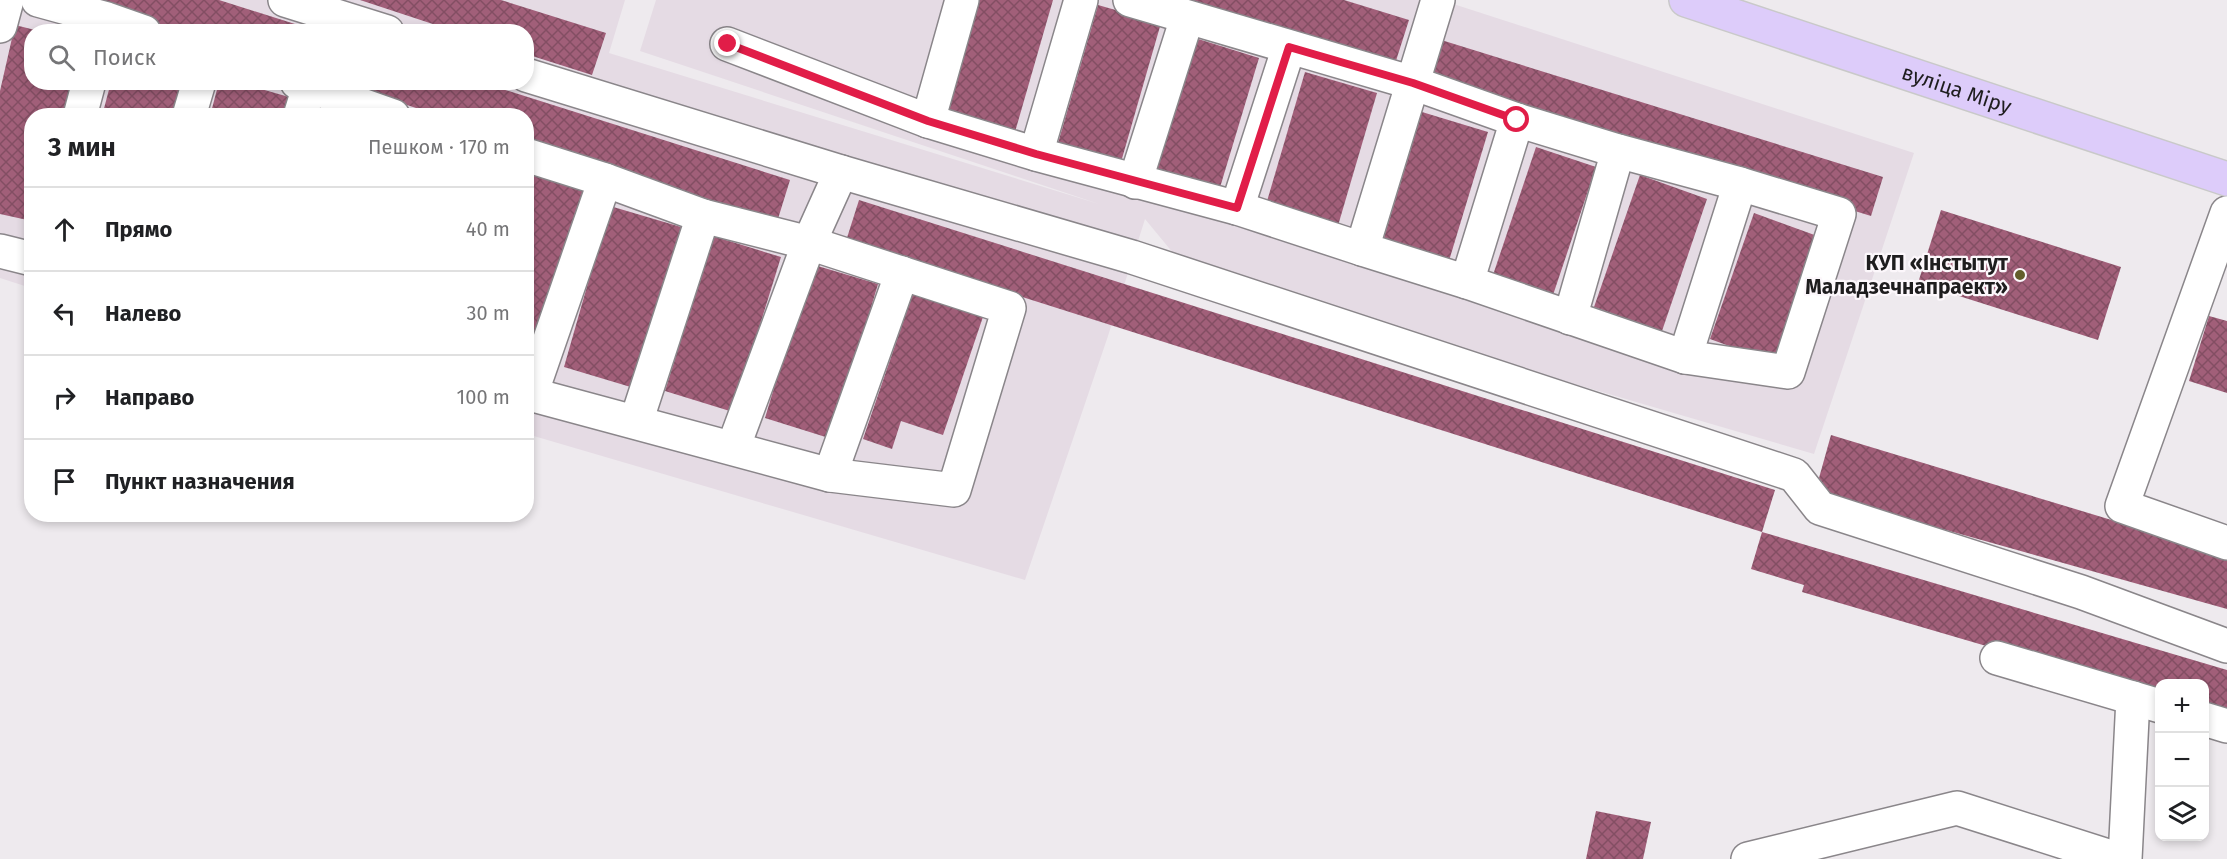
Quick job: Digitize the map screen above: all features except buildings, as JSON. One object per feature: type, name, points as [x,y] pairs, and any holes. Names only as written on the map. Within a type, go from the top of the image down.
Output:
[{"type":"main road","name":"вуліца Міру","points":[[1686,0],[2227,179]]},
{"type":"lane","points":[[0,26],[7,0]]},
{"type":"lane","points":[[38,0],[102,24]]},
{"type":"lane","points":[[285,0],[362,24]]},
{"type":"lane","points":[[928,121],[962,0]]},
{"type":"lane","points":[[1036,154],[1081,0]]},
{"type":"lane","points":[[728,44],[928,121],[1135,182],[1237,208],[1467,282],[1685,357],[1788,372],[1839,214],[1618,151],[1517,120],[1413,83],[1130,0]]},
{"type":"lane","points":[[1362,249],[1438,0]]},
{"type":"lane","points":[[1135,182],[1187,18]]},
{"type":"lane","points":[[1237,208],[1289,47]]},
{"type":"lane","points":[[534,77],[841,172],[1132,257],[1794,475],[1821,508],[2081,592],[2227,646]]},
{"type":"lane","points":[[82,108],[87,90]]},
{"type":"lane","points":[[191,108],[197,90]]},
{"type":"lane","points":[[302,95],[358,108]]},
{"type":"lane","points":[[1467,282],[1517,120]]},
{"type":"lane","points":[[1570,318],[1618,151]]},
{"type":"lane","points":[[534,158],[605,180],[703,216],[809,243],[1009,308],[954,490],[830,475],[534,394]]},
{"type":"lane","points":[[732,448],[809,243],[841,172]]},
{"type":"lane","points":[[534,379],[605,180]]},
{"type":"lane","points":[[1685,357],[1740,184]]},
{"type":"lane","points":[[2227,213],[2122,506],[2227,543]]},
{"type":"lane","points":[[636,422],[703,216]]},
{"type":"lane","points":[[0,251],[24,258]]},
{"type":"lane","points":[[830,475],[902,273]]},
{"type":"lane","points":[[1997,658],[2146,702],[2125,859]]},
{"type":"lane","points":[[2209,720],[2227,726]]},
{"type":"lane","points":[[1748,859],[1957,808],[2116,859]]},
{"type":"shaded area","points":[[0,0],[625,0],[609,53],[1099,204],[640,51],[656,0],[1441,0],[1914,153],[1814,454],[1188,271],[1145,219],[1025,580],[534,436],[534,108],[24,108],[24,286],[0,278]]},
{"type":"place","name":"КУП «Інстытут Маладзечнапраект»","points":[[2020,275]]},
{"type":"route","points":[[728,44],[928,121],[1135,182],[1237,208],[1289,47],[1413,83],[1517,120]]}]
